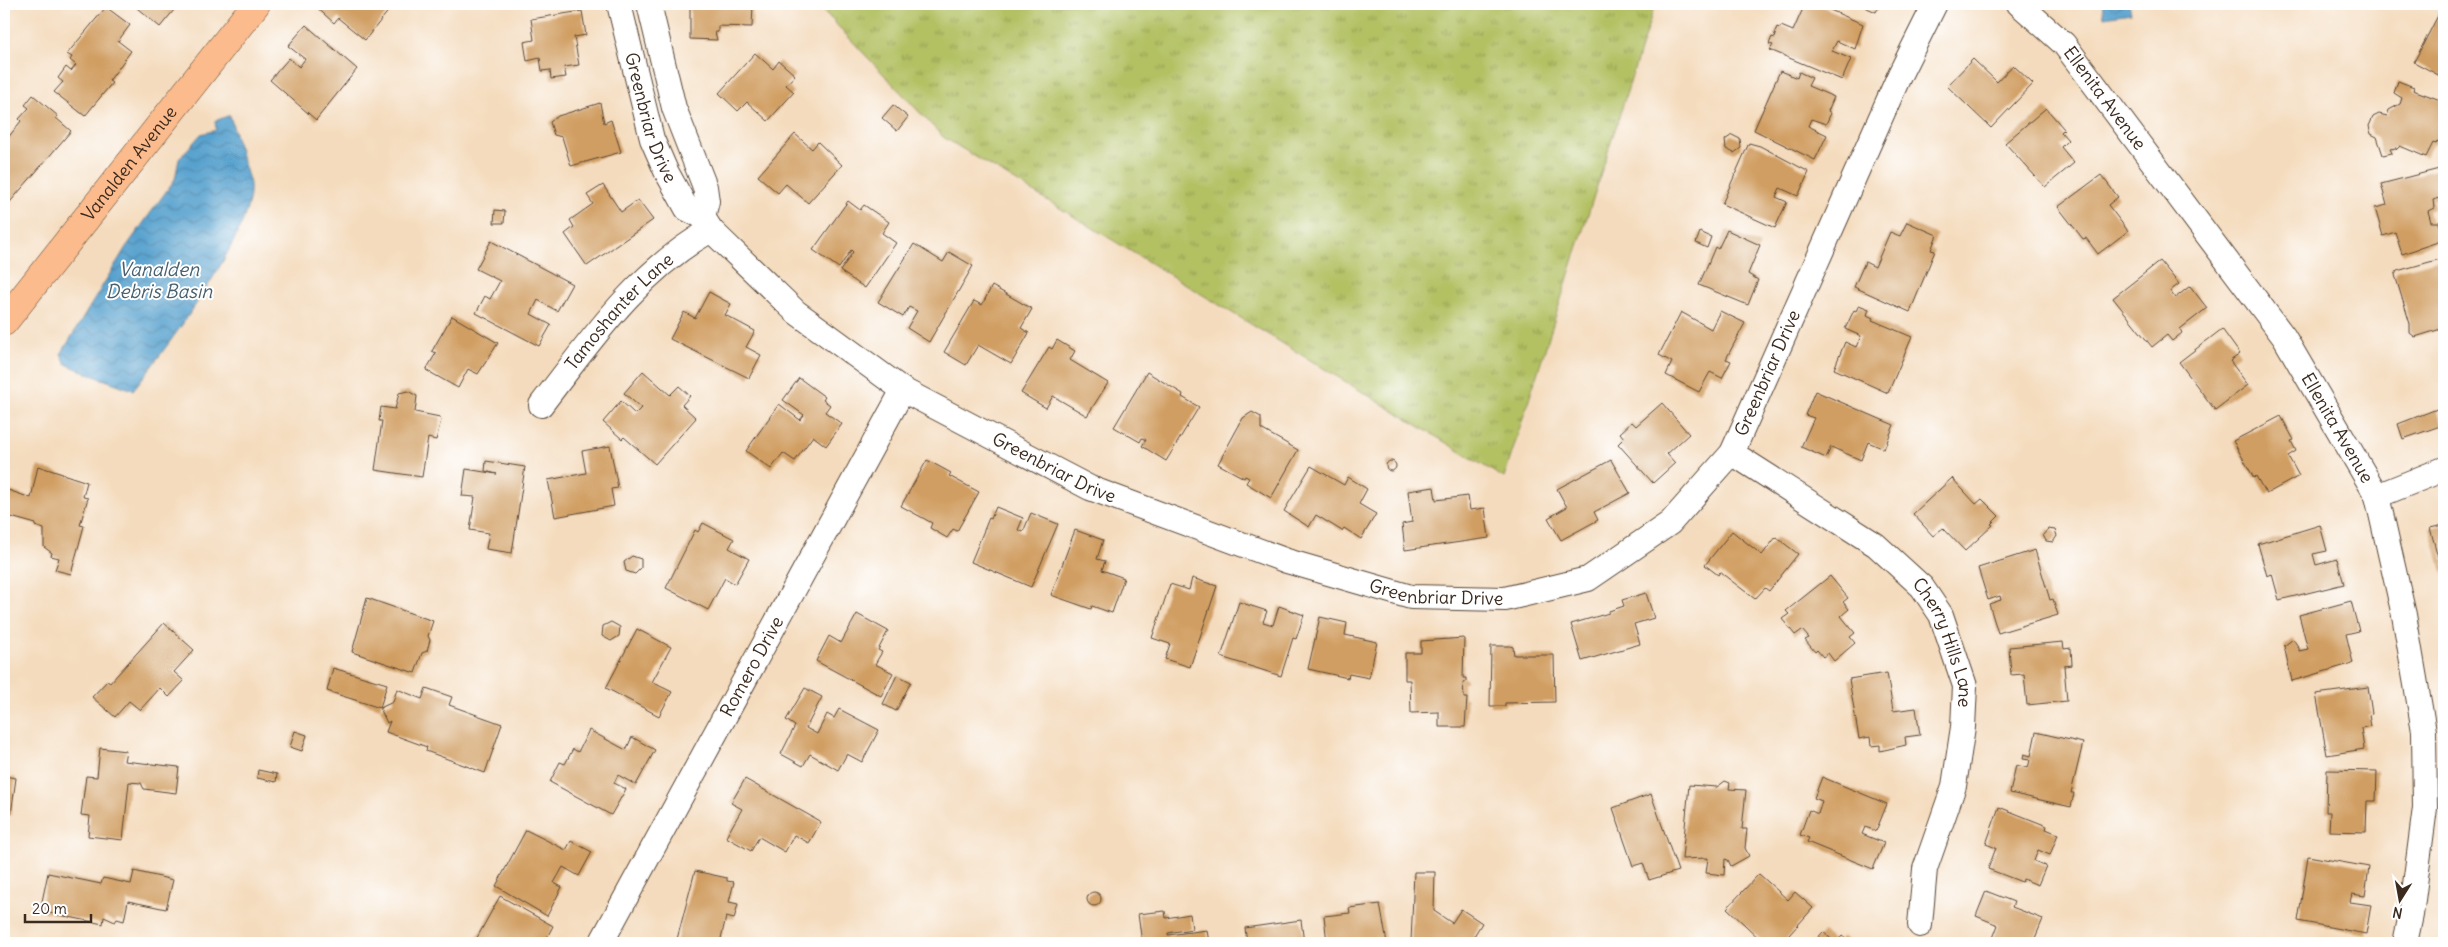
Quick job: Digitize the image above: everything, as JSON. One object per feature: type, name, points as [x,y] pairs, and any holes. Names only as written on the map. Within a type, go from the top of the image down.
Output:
[{"type":"main road","name":"Vanalden Avenue","points":[[4,322],[256,4]]},
{"type":"street","name":"Greenbriar Drive","points":[[619,4],[652,138],[666,171],[687,209],[707,224],[796,312],[903,390],[1090,488],[1287,561],[1411,597],[1505,599],[1588,579],[1670,524],[1732,453],[1900,74],[1935,4]]},
{"type":"street","name":"Greenbriar Drive","points":[[649,4],[674,108],[704,187],[707,201],[707,224]]},
{"type":"street","name":"Ellenita Avenue","points":[[2018,4],[2064,44],[2284,337],[2377,496],[2404,615],[2435,808],[2405,943]]},
{"type":"street","name":"Tamoshanter Lane","points":[[541,405],[612,313],[632,291],[707,224]]},
{"type":"street","name":"Romero Drive","points":[[601,943],[903,390]]},
{"type":"street","name":"Cherry Hills Lane","points":[[1732,453],[1876,545],[1922,587],[1941,615],[1964,686],[1963,727],[1954,786],[1925,869],[1920,925]]},
{"type":"street","points":[[2377,496],[2444,469]]},
{"type":"green space","points":[[817,4],[1655,4],[1504,478],[943,137]]},
{"type":"water","points":[[2102,4],[2129,4],[2131,13],[2104,17]]},
{"type":"water","name":"Vanalden Debris Basin","points":[[230,115],[250,181],[248,205],[224,260],[185,321],[133,390],[66,364],[61,354],[126,247],[175,179],[179,159],[201,134],[216,130],[215,121]]},
{"type":"building","points":[[132,4],[179,4],[160,27]]},
{"type":"building","points":[[313,4],[394,4],[365,40],[338,18],[334,23]]},
{"type":"building","points":[[690,4],[753,4],[752,27],[718,26],[718,32],[715,32],[717,40],[690,39]]},
{"type":"building","points":[[1805,4],[1816,4],[1863,24],[1855,49],[1837,41],[1832,51],[1851,59],[1842,80],[1770,50],[1773,45],[1769,44],[1772,37],[1775,38],[1776,35],[1774,34],[1777,27],[1780,28],[1781,26],[1793,31]]},
{"type":"building","points":[[1858,4],[1880,4],[1876,12]]},
{"type":"building","points":[[2444,4],[2444,78],[2414,62]]},
{"type":"building","points":[[106,7],[130,25],[118,41],[131,51],[109,81],[112,83],[85,116],[54,92],[63,82],[58,78],[66,67],[71,71],[76,65],[70,60],[72,57],[67,54]]},
{"type":"building","points":[[582,11],[586,35],[574,37],[579,65],[564,67],[566,77],[551,79],[550,70],[542,71],[540,58],[527,61],[524,42],[534,40],[531,19]]},
{"type":"building","points":[[306,25],[357,69],[316,120],[270,80],[289,58],[299,67],[305,59],[288,46]]},
{"type":"building","points":[[755,53],[773,69],[779,61],[795,75],[786,85],[794,92],[768,121],[747,102],[738,111],[719,93]]},
{"type":"building","points":[[1973,59],[1997,82],[2013,65],[2033,84],[1991,128],[1947,86]]},
{"type":"building","points":[[1780,71],[1797,78],[1799,72],[1812,78],[1808,86],[1834,97],[1828,111],[1831,113],[1826,124],[1811,119],[1808,126],[1827,135],[1815,160],[1754,130]]},
{"type":"building","points":[[2398,81],[2414,87],[2413,90],[2443,101],[2444,97],[2444,144],[2437,141],[2436,144],[2433,143],[2426,157],[2400,146],[2396,150],[2396,148],[2390,149],[2392,153],[2383,155],[2377,137],[2371,134],[2369,126],[2373,117],[2379,114],[2387,116],[2389,110],[2400,104],[2402,98],[2394,93]]},
{"type":"building","points":[[33,95],[58,116],[56,118],[71,131],[10,202],[4,197],[4,143],[21,121],[19,119],[29,108],[25,105]]},
{"type":"building","points":[[600,103],[604,123],[611,120],[621,152],[571,166],[562,137],[554,135],[550,122],[558,116]]},
{"type":"building","points":[[893,105],[908,117],[897,131],[882,118]]},
{"type":"building","points":[[2046,108],[2064,129],[2061,132],[2068,140],[2061,147],[2074,163],[2045,187],[2005,143]]},
{"type":"building","points":[[795,134],[812,149],[818,142],[842,165],[808,203],[786,184],[778,193],[758,176]]},
{"type":"building","points":[[1732,135],[1740,139],[1741,148],[1734,153],[1726,149],[1725,140]]},
{"type":"building","points":[[1749,143],[1760,146],[1809,172],[1798,196],[1780,188],[1776,197],[1787,202],[1775,228],[1722,204]]},
{"type":"building","points":[[2443,168],[2444,197],[2433,200],[2434,208],[2428,211],[2431,222],[2439,222],[2444,240],[2402,254],[2395,232],[2383,236],[2375,208],[2387,205],[2381,184]]},
{"type":"building","points":[[2101,175],[2118,197],[2108,205],[2128,231],[2098,254],[2086,238],[2083,239],[2058,207]]},
{"type":"building","points":[[603,185],[621,212],[638,200],[653,220],[587,266],[565,234],[574,227],[570,220],[593,204],[587,195]]},
{"type":"building","points":[[848,201],[860,210],[864,205],[889,222],[882,233],[896,243],[865,288],[840,271],[853,252],[851,250],[839,268],[813,250]]},
{"type":"building","points":[[495,210],[505,211],[504,223],[494,223]]},
{"type":"building","points":[[1907,222],[1937,235],[1931,250],[1935,251],[1910,312],[1854,287],[1865,262],[1875,267],[1890,232],[1900,236]]},
{"type":"building","points":[[1727,230],[1760,245],[1748,274],[1758,280],[1748,305],[1699,285],[1715,247],[1718,249]]},
{"type":"building","points":[[1700,232],[1711,237],[1707,248],[1696,243]]},
{"type":"building","points":[[491,241],[572,284],[557,311],[538,300],[531,314],[551,325],[539,346],[476,313],[485,296],[490,299],[500,281],[476,269]]},
{"type":"building","points":[[914,244],[943,262],[949,252],[973,266],[929,342],[907,328],[917,311],[909,307],[903,317],[878,302]]},
{"type":"building","points":[[2444,258],[2444,328],[2415,337],[2410,333],[2410,324],[2395,275],[2397,271]]},
{"type":"building","points":[[2160,261],[2179,284],[2170,291],[2175,298],[2190,286],[2207,308],[2180,329],[2182,333],[2172,341],[2167,335],[2152,347],[2113,298]]},
{"type":"building","points":[[992,286],[1032,309],[1021,328],[1029,333],[1011,364],[978,345],[966,365],[944,352],[974,301],[982,305]]},
{"type":"building","points":[[709,292],[731,304],[725,315],[755,331],[746,347],[761,355],[749,378],[670,339],[684,312],[695,318]]},
{"type":"building","points":[[1859,305],[1869,309],[1867,315],[1873,318],[1872,320],[1912,337],[1888,393],[1834,369],[1845,342],[1856,347],[1861,336],[1845,329],[1854,310],[1856,311]]},
{"type":"building","points":[[1720,311],[1745,323],[1726,359],[1731,361],[1722,378],[1710,372],[1699,392],[1666,375],[1672,362],[1659,355],[1681,312],[1711,329]]},
{"type":"building","points":[[452,316],[498,343],[478,374],[468,369],[458,388],[426,370],[436,353],[432,351]]},
{"type":"building","points":[[2222,329],[2240,354],[2230,361],[2248,385],[2215,410],[2179,362]]},
{"type":"building","points":[[1057,340],[1075,351],[1070,360],[1108,383],[1087,416],[1053,396],[1046,408],[1021,393],[1049,347],[1052,349]]},
{"type":"building","points":[[643,371],[670,395],[679,386],[690,396],[682,405],[696,418],[655,464],[624,437],[622,439],[603,422],[621,401],[635,414],[641,408],[624,393]]},
{"type":"building","points":[[1147,372],[1183,394],[1182,397],[1199,407],[1166,461],[1142,446],[1146,440],[1142,438],[1140,442],[1114,427]]},
{"type":"building","points":[[799,378],[825,397],[823,400],[830,405],[825,412],[842,424],[826,446],[813,436],[795,461],[783,453],[771,469],[746,451],[779,404],[800,420],[804,415],[783,400]]},
{"type":"building","points":[[408,391],[417,396],[415,412],[440,417],[441,420],[436,440],[428,438],[422,477],[375,470],[382,421],[379,421],[381,407],[395,409],[399,393]]},
{"type":"building","points":[[1815,391],[1894,425],[1884,449],[1868,442],[1861,460],[1831,447],[1826,458],[1801,447],[1814,418],[1805,415]]},
{"type":"building","points":[[1662,403],[1689,434],[1667,454],[1675,463],[1653,483],[1618,444],[1624,438],[1620,433],[1632,422],[1636,426]]},
{"type":"building","points":[[2437,409],[2443,425],[2403,439],[2398,424]]},
{"type":"building","points":[[1252,412],[1261,417],[1261,429],[1298,450],[1271,498],[1246,483],[1249,478],[1245,476],[1244,478],[1218,464],[1243,418]]},
{"type":"building","points":[[2281,416],[2294,440],[2291,441],[2296,451],[2288,456],[2299,476],[2266,494],[2256,476],[2254,478],[2233,441]]},
{"type":"building","points":[[610,446],[618,488],[611,489],[614,506],[555,517],[548,480],[586,473],[582,451]]},
{"type":"building","points":[[927,460],[951,473],[949,476],[979,492],[957,531],[953,529],[947,538],[930,528],[932,523],[901,506]]},
{"type":"building","points":[[1611,460],[1630,493],[1594,512],[1598,520],[1561,540],[1548,518],[1567,507],[1557,489]]},
{"type":"building","points":[[486,461],[525,467],[512,553],[486,549],[489,533],[470,530],[475,497],[462,496],[466,469],[497,474],[485,471]]},
{"type":"building","points":[[1389,461],[1393,461],[1396,466],[1395,470],[1389,471],[1386,468],[1386,464]]},
{"type":"building","points":[[38,466],[87,482],[83,497],[88,498],[80,525],[84,526],[71,574],[55,570],[59,558],[51,556],[52,553],[44,547],[44,529],[35,526],[36,524],[4,515],[4,504],[8,490],[31,498]]},
{"type":"building","points":[[1311,466],[1344,485],[1348,477],[1367,489],[1359,504],[1376,514],[1361,539],[1344,528],[1342,531],[1316,515],[1309,527],[1284,511]]},
{"type":"building","points":[[1952,478],[1976,504],[1982,499],[1999,516],[1991,524],[1993,525],[1965,551],[1943,528],[1933,536],[1913,514]]},
{"type":"building","points":[[1434,487],[1436,500],[1468,496],[1470,510],[1485,508],[1489,538],[1405,550],[1402,524],[1412,522],[1408,491]]},
{"type":"building","points":[[996,507],[1023,518],[1018,530],[1023,532],[1031,513],[1058,524],[1031,587],[971,562],[989,518],[991,519]]},
{"type":"building","points":[[703,523],[734,539],[729,548],[749,559],[735,584],[725,578],[708,610],[666,588],[695,530],[698,532]]},
{"type":"building","points":[[2320,525],[2327,551],[2313,554],[2316,565],[2337,559],[2344,584],[2279,600],[2272,574],[2267,576],[2258,544]]},
{"type":"building","points":[[2444,525],[2444,575],[2443,575],[2430,528]]},
{"type":"building","points":[[2048,529],[2055,530],[2057,536],[2053,542],[2046,541],[2043,535]]},
{"type":"building","points":[[1075,530],[1103,540],[1097,559],[1105,561],[1102,570],[1124,578],[1112,613],[1092,606],[1091,609],[1051,595]]},
{"type":"building","points":[[1732,531],[1762,555],[1776,537],[1798,554],[1769,591],[1765,588],[1755,599],[1720,572],[1718,575],[1705,565]]},
{"type":"building","points":[[2035,550],[2050,600],[2053,599],[2058,615],[1998,633],[1989,604],[2001,600],[2000,596],[1988,600],[1978,568]]},
{"type":"building","points":[[632,556],[641,559],[641,568],[635,574],[626,571],[624,562]]},
{"type":"building","points":[[1830,576],[1848,598],[1843,602],[1849,609],[1841,616],[1855,633],[1850,637],[1855,643],[1834,661],[1828,653],[1823,657],[1817,650],[1815,652],[1805,640],[1809,638],[1802,630],[1795,635],[1782,619],[1789,614],[1786,611]]},
{"type":"building","points":[[1192,578],[1217,586],[1190,667],[1165,659],[1170,644],[1152,638],[1170,584],[1189,590]]},
{"type":"building","points":[[1646,593],[1654,618],[1634,624],[1640,644],[1582,661],[1571,624],[1609,613],[1609,611],[1624,606],[1622,600]]},
{"type":"building","points":[[367,598],[433,621],[428,636],[430,640],[427,651],[422,653],[415,673],[352,652]]},
{"type":"building","points":[[2351,601],[2359,631],[2346,634],[2353,663],[2292,681],[2284,646],[2293,639],[2299,651],[2308,649],[2299,615]]},
{"type":"building","points":[[1239,602],[1267,611],[1263,622],[1273,625],[1279,606],[1304,615],[1296,639],[1293,638],[1281,676],[1221,657]]},
{"type":"building","points":[[857,614],[888,631],[878,650],[882,652],[875,664],[893,673],[881,696],[816,661],[829,636],[841,643]]},
{"type":"building","points":[[1320,617],[1347,623],[1345,635],[1377,642],[1369,678],[1349,674],[1348,678],[1308,669]]},
{"type":"building","points":[[611,622],[620,627],[619,636],[611,641],[602,636],[603,626]]},
{"type":"building","points":[[164,623],[194,650],[174,672],[184,681],[169,697],[160,688],[140,710],[129,701],[115,717],[92,697],[107,681],[110,683]]},
{"type":"building","points":[[637,629],[671,647],[652,682],[672,692],[659,716],[606,688]]},
{"type":"building","points":[[1464,638],[1463,678],[1466,678],[1466,682],[1463,682],[1464,698],[1467,698],[1465,727],[1439,727],[1439,712],[1411,713],[1410,680],[1405,680],[1405,653],[1421,653],[1421,641]]},
{"type":"building","points":[[2063,642],[2064,649],[2071,648],[2072,665],[2064,666],[2067,701],[2027,705],[2024,674],[2011,675],[2009,647]]},
{"type":"building","points":[[1491,646],[1513,647],[1514,655],[1554,655],[1555,702],[1505,703],[1505,706],[1490,706]]},
{"type":"building","points":[[333,668],[387,684],[380,708],[327,691]]},
{"type":"building","points":[[1887,673],[1893,711],[1916,708],[1920,735],[1905,737],[1906,745],[1880,751],[1880,745],[1871,746],[1870,737],[1859,739],[1849,679]]},
{"type":"building","points":[[897,675],[911,682],[896,711],[883,704]]},
{"type":"building","points":[[2368,687],[2372,714],[2369,715],[2371,726],[2361,728],[2364,749],[2327,755],[2316,694]]},
{"type":"building","points":[[426,688],[452,697],[449,705],[502,724],[485,773],[426,751],[427,747],[386,732],[390,721],[387,723],[380,708],[393,702],[397,689],[422,699]]},
{"type":"building","points":[[805,688],[822,697],[806,728],[817,734],[827,714],[834,718],[839,709],[879,730],[862,762],[847,754],[838,770],[810,754],[803,766],[781,754],[795,726],[786,720]]},
{"type":"building","points":[[589,730],[626,750],[632,737],[655,750],[636,785],[618,775],[614,783],[626,789],[611,815],[550,782],[560,762],[565,764],[573,749],[578,752]]},
{"type":"building","points":[[295,731],[307,735],[302,751],[290,747]]},
{"type":"building","points":[[2036,732],[2083,743],[2071,793],[2074,793],[2071,807],[2010,793],[2016,765],[2028,768],[2030,760],[2023,759],[2024,754],[2031,756]]},
{"type":"building","points":[[100,748],[126,751],[124,761],[179,767],[176,793],[144,789],[141,783],[129,782],[123,840],[88,836],[90,816],[81,815],[86,776],[97,777]]},
{"type":"building","points":[[258,770],[277,774],[276,782],[257,778]]},
{"type":"building","points":[[2327,770],[2377,771],[2376,801],[2367,801],[2366,832],[2329,831],[2330,812],[2326,812]]},
{"type":"building","points":[[4,776],[16,778],[11,815],[4,814]]},
{"type":"building","points":[[1822,777],[1887,804],[1876,831],[1865,827],[1862,834],[1884,843],[1873,869],[1807,842],[1809,838],[1800,835],[1809,810],[1818,814],[1822,801],[1814,798]]},
{"type":"building","points":[[745,779],[821,822],[809,843],[794,835],[785,852],[759,837],[751,851],[726,837],[742,809],[731,803]]},
{"type":"building","points":[[1725,781],[1730,783],[1729,789],[1746,790],[1742,829],[1747,829],[1745,848],[1749,856],[1731,866],[1728,860],[1725,859],[1724,875],[1706,873],[1708,858],[1682,859],[1689,785],[1717,787]]},
{"type":"building","points":[[1651,794],[1678,871],[1649,880],[1643,863],[1633,866],[1613,808]]},
{"type":"building","points":[[1999,807],[2047,826],[2046,829],[2058,834],[2050,855],[2038,850],[2034,861],[2046,866],[2038,885],[2023,879],[2022,882],[1988,869],[1996,848],[1986,844]]},
{"type":"building","points":[[526,830],[566,850],[571,841],[592,852],[579,876],[563,867],[554,883],[562,887],[547,916],[496,886]]},
{"type":"building","points":[[2308,856],[2369,867],[2365,896],[2352,894],[2350,902],[2371,905],[2366,934],[2298,921]]},
{"type":"building","points":[[134,871],[173,880],[166,909],[128,901],[124,921],[117,919],[115,922],[104,917],[103,924],[40,911],[48,873],[101,884],[103,878],[131,884]]},
{"type":"building","points":[[695,871],[727,878],[727,881],[734,882],[729,902],[738,904],[734,919],[726,917],[720,943],[676,943]]},
{"type":"building","points":[[1414,872],[1435,872],[1434,911],[1452,923],[1461,909],[1482,923],[1474,936],[1477,943],[1411,942]]},
{"type":"building","points":[[1759,874],[1788,900],[1795,892],[1813,908],[1782,943],[1764,943],[1727,908]]},
{"type":"building","points":[[1986,891],[2014,902],[2012,907],[2043,919],[2033,943],[1991,943],[1998,925],[1976,916]]},
{"type":"building","points":[[1094,892],[1099,894],[1101,899],[1099,904],[1094,906],[1089,904],[1087,899],[1089,894]]},
{"type":"building","points":[[500,896],[553,926],[544,943],[530,943],[523,939],[521,943],[474,943]]},
{"type":"building","points":[[1380,904],[1387,943],[1327,943],[1324,916],[1350,913],[1349,908]]},
{"type":"building","points":[[1165,911],[1166,918],[1190,914],[1192,929],[1168,933],[1168,935],[1207,930],[1209,943],[1142,943],[1138,914]]},
{"type":"building","points":[[1301,920],[1304,943],[1247,943],[1245,928]]},
{"type":"building","points":[[1823,932],[1836,943],[1813,943]]},
{"type":"building","points":[[1842,936],[1851,943],[1836,943]]}]
